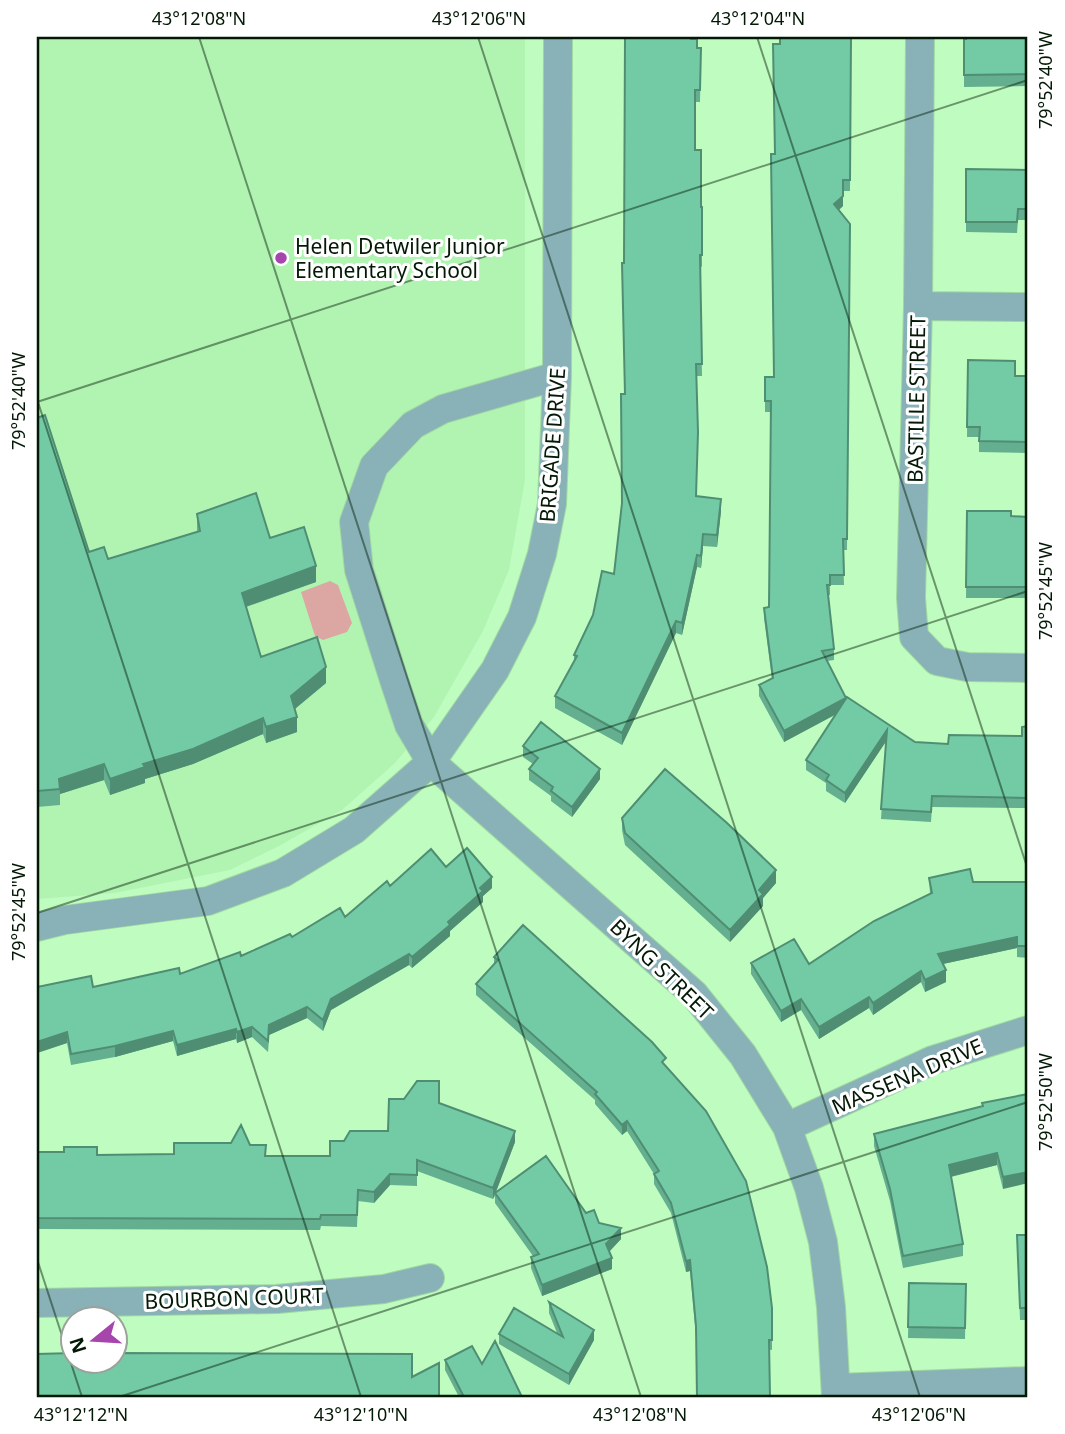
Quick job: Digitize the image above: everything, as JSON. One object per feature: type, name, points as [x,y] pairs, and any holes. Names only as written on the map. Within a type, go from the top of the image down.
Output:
[{"type":"street","name":"BRIGADE DRIVE","points":[[37,927],[65,920],[208,901],[283,873],[354,830],[431,762],[495,670],[526,604],[542,554],[552,504],[557,376],[558,37]]},
{"type":"street","name":"BASTILLE STREET","points":[[920,37],[918,306],[911,598],[914,637],[937,661],[967,667],[1028,668]]},
{"type":"street","points":[[918,306],[1028,307]]},
{"type":"street","name":"BYNG STREET","points":[[557,376],[443,409],[413,425],[374,466],[354,522],[359,570],[409,725],[431,762],[694,994],[743,1055],[787,1127],[809,1188],[823,1242],[831,1307],[836,1393]]},
{"type":"street","name":"MASSENA DRIVE","points":[[787,1127],[933,1060],[1028,1030]]},
{"type":"street","name":"BOURBON COURT","points":[[37,1303],[277,1299],[384,1289],[430,1278]]},
{"type":"street","points":[[836,1393],[1028,1381]]},
{"type":"shaded area","name":"Helen Detwiler Junior Elementary School","points":[[37,37],[525,37],[525,480],[509,570],[483,631],[434,717],[395,763],[342,810],[230,870],[115,893],[37,899]]},
{"type":"shaded area","points":[[330,581],[338,585],[352,623],[347,632],[323,640],[315,636],[301,592]]},
{"type":"building","points":[[625,37],[691,37],[697,39],[697,48],[701,48],[700,90],[695,90],[695,150],[701,150],[702,207],[702,364],[696,364],[696,496],[721,499],[717,535],[703,534],[701,556],[697,555],[682,623],[676,621],[622,733],[555,696],[577,656],[574,655],[593,615],[602,571],[614,574],[622,503],[621,394],[625,394],[622,263]]},
{"type":"building","points":[[780,37],[851,37],[850,180],[843,180],[843,196],[834,204],[850,224],[847,539],[843,539],[844,575],[830,575],[830,585],[827,585],[834,649],[822,651],[846,698],[784,731],[759,685],[773,678],[764,608],[769,607],[771,401],[765,401],[765,377],[774,377],[771,154],[775,154],[773,44],[780,44]]},
{"type":"building","points":[[966,37],[1028,37],[1028,74],[964,75]]},
{"type":"building","points":[[966,169],[1028,170],[1028,209],[1018,209],[1017,222],[966,222]]},
{"type":"building","points":[[968,360],[1015,361],[1015,376],[1028,376],[1028,442],[979,441],[980,427],[967,427]]},
{"type":"building","points":[[45,415],[89,552],[104,547],[108,559],[200,531],[197,514],[256,493],[270,538],[304,527],[316,566],[242,593],[261,657],[317,637],[326,667],[291,696],[297,717],[266,727],[263,718],[193,749],[143,764],[145,767],[110,779],[104,764],[59,779],[60,789],[37,791],[37,418]]},
{"type":"building","points":[[967,511],[1011,511],[1011,516],[1028,517],[1028,587],[966,587]]},
{"type":"building","points":[[847,697],[915,742],[948,744],[949,735],[1022,736],[1022,727],[1028,726],[1028,798],[932,796],[931,812],[881,809],[887,730],[845,793],[826,780],[829,775],[806,760]]},
{"type":"building","points":[[541,722],[600,769],[572,807],[551,791],[553,787],[529,769],[538,758],[523,746]]},
{"type":"building","points":[[665,769],[776,870],[759,890],[763,894],[730,930],[625,833],[622,818]]},
{"type":"building","points":[[467,848],[492,877],[480,888],[483,891],[448,922],[450,925],[412,957],[409,954],[331,999],[323,1020],[307,1007],[269,1025],[268,1041],[252,1027],[177,1045],[173,1031],[71,1054],[67,1032],[37,1042],[37,987],[91,976],[93,987],[179,968],[180,974],[240,952],[241,956],[290,934],[292,937],[340,908],[345,917],[387,881],[390,886],[431,849],[446,867]]},
{"type":"building","points":[[970,869],[973,882],[1028,882],[1028,946],[1017,946],[1017,937],[938,954],[946,970],[925,980],[921,971],[873,1003],[869,997],[819,1027],[801,999],[781,1011],[751,963],[794,939],[809,964],[874,921],[932,893],[929,878]]},
{"type":"building","points":[[523,925],[652,1042],[666,1058],[662,1062],[706,1111],[746,1181],[767,1267],[772,1308],[772,1340],[769,1340],[770,1397],[697,1397],[696,1326],[690,1260],[686,1261],[671,1203],[654,1174],[659,1171],[627,1121],[622,1125],[595,1094],[597,1092],[476,984],[498,960],[494,957]]},
{"type":"building","points":[[417,1081],[439,1081],[439,1103],[515,1131],[493,1188],[417,1160],[417,1175],[390,1174],[374,1192],[358,1190],[357,1215],[321,1215],[320,1219],[37,1218],[37,1152],[64,1152],[64,1147],[97,1147],[97,1155],[174,1154],[174,1143],[231,1143],[241,1125],[250,1145],[266,1145],[265,1156],[330,1156],[330,1141],[344,1141],[350,1131],[388,1131],[389,1099],[404,1099]]},
{"type":"building","points":[[1028,1094],[1028,1172],[1003,1177],[997,1153],[949,1165],[963,1244],[903,1256],[890,1189],[874,1134],[983,1106],[982,1103]]},
{"type":"building","points":[[546,1156],[586,1213],[594,1210],[599,1223],[621,1228],[606,1244],[612,1258],[542,1285],[531,1257],[539,1254],[495,1193]]},
{"type":"building","points":[[1017,1235],[1028,1235],[1028,1308],[1020,1308]]},
{"type":"building","points":[[909,1283],[966,1284],[965,1328],[908,1327]]},
{"type":"building","points":[[549,1302],[594,1330],[569,1374],[499,1334],[514,1308],[563,1337]]},
{"type":"building","points":[[495,1341],[522,1397],[464,1397],[445,1360],[472,1346],[482,1364]]},
{"type":"building","points":[[60,1353],[60,1374],[130,1374],[130,1353],[412,1354],[412,1377],[439,1363],[439,1397],[37,1397],[37,1354]]},
{"type":"place","name":"Helen Detwiler Junior Elementary School","points":[[281,258]]}]
